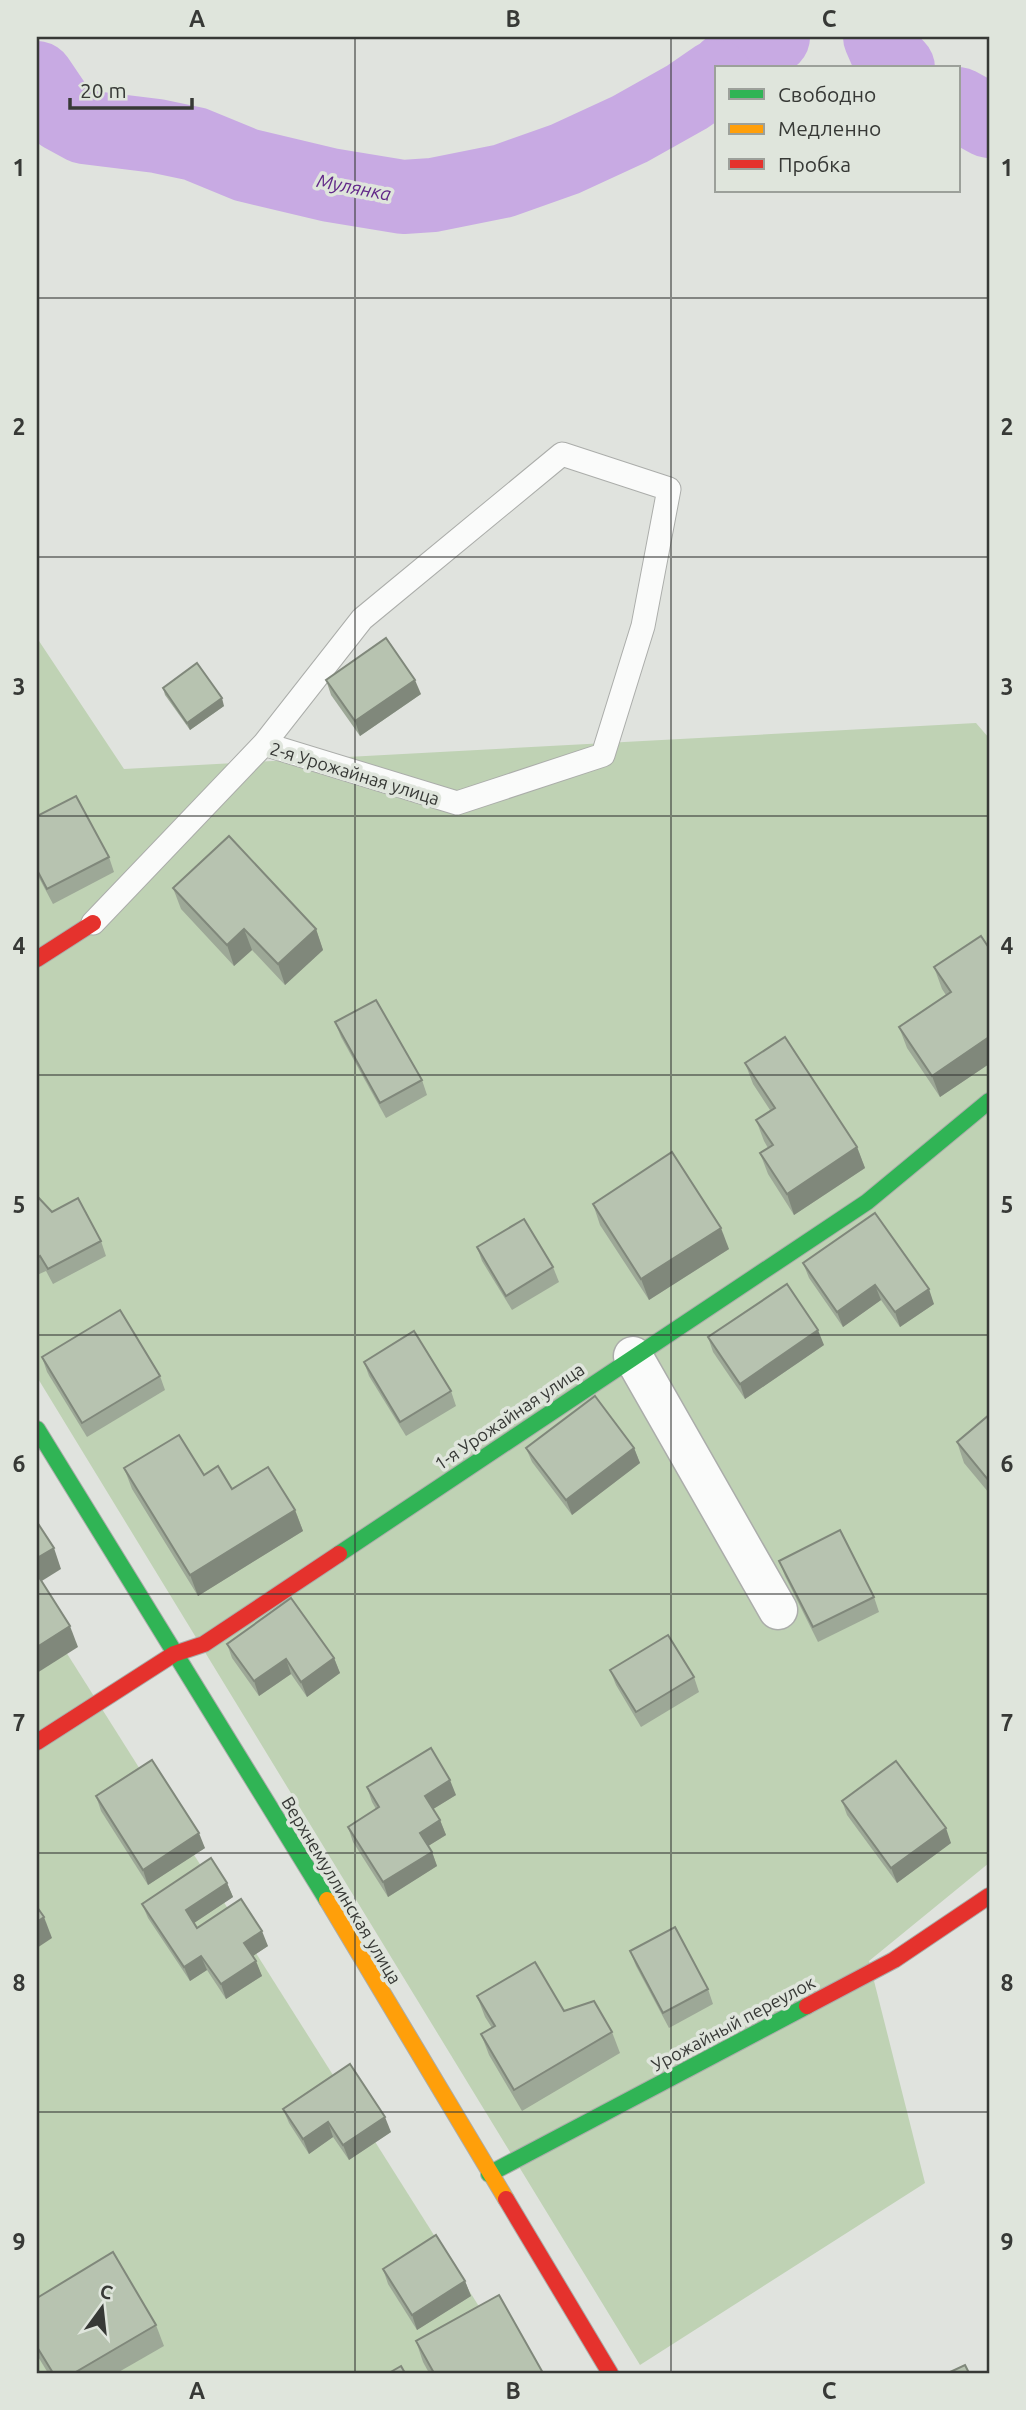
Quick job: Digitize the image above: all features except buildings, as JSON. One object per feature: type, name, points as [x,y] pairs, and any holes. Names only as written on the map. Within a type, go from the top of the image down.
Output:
[{"type":"street","name":"2-я Урожайная улица","points":[[37,959],[93,923]]},
{"type":"street","name":"1-я Урожайная улица","points":[[37,1741],[174,1654],[204,1644],[867,1202],[989,1101]]},
{"type":"street","points":[[634,1356],[778,1611]]},
{"type":"street","name":"Верхнемуллинская улица","points":[[37,1429],[305,1863],[610,2373]]},
{"type":"street","name":"Урожайный переулок","points":[[489,2174],[894,1960],[989,1896]]},
{"type":"lane","name":"2-я Урожайная улица","points":[[93,923],[264,744],[362,619],[562,454],[669,489],[643,626],[603,755],[457,803],[264,744]]},
{"type":"green space","points":[[37,638],[124,769],[976,723],[989,738],[989,1863],[869,1961],[925,2183],[640,2365],[37,1377]]},
{"type":"green space","points":[[37,1606],[521,2373],[37,2373]]},
{"type":"waterway","name":"Мулянка","points":[[731,66],[773,37]]},
{"type":"waterway","name":"Мулянка","points":[[880,37],[890,60],[896,66]]},
{"type":"waterway","name":"Мулянка","points":[[37,78],[62,115],[84,127],[157,136],[195,144],[246,165],[330,185],[403,197],[433,195],[503,181],[565,159],[630,129],[715,78]]},
{"type":"waterway","name":"Мулянка","points":[[960,105],[989,121]]},
{"type":"traffic: fast","points":[[339,1554],[867,1202],[989,1101]]},
{"type":"traffic: fast","points":[[37,1429],[327,1900]]},
{"type":"traffic: fast","points":[[489,2174],[807,2006]]},
{"type":"traffic: slow","points":[[327,1900],[506,2199]]},
{"type":"traffic: jam","points":[[37,959],[93,923]]},
{"type":"traffic: jam","points":[[37,1742],[174,1654],[204,1644],[339,1554]]},
{"type":"traffic: jam","points":[[807,2006],[894,1960],[989,1896]]},
{"type":"traffic: jam","points":[[506,2199],[610,2373]]}]
